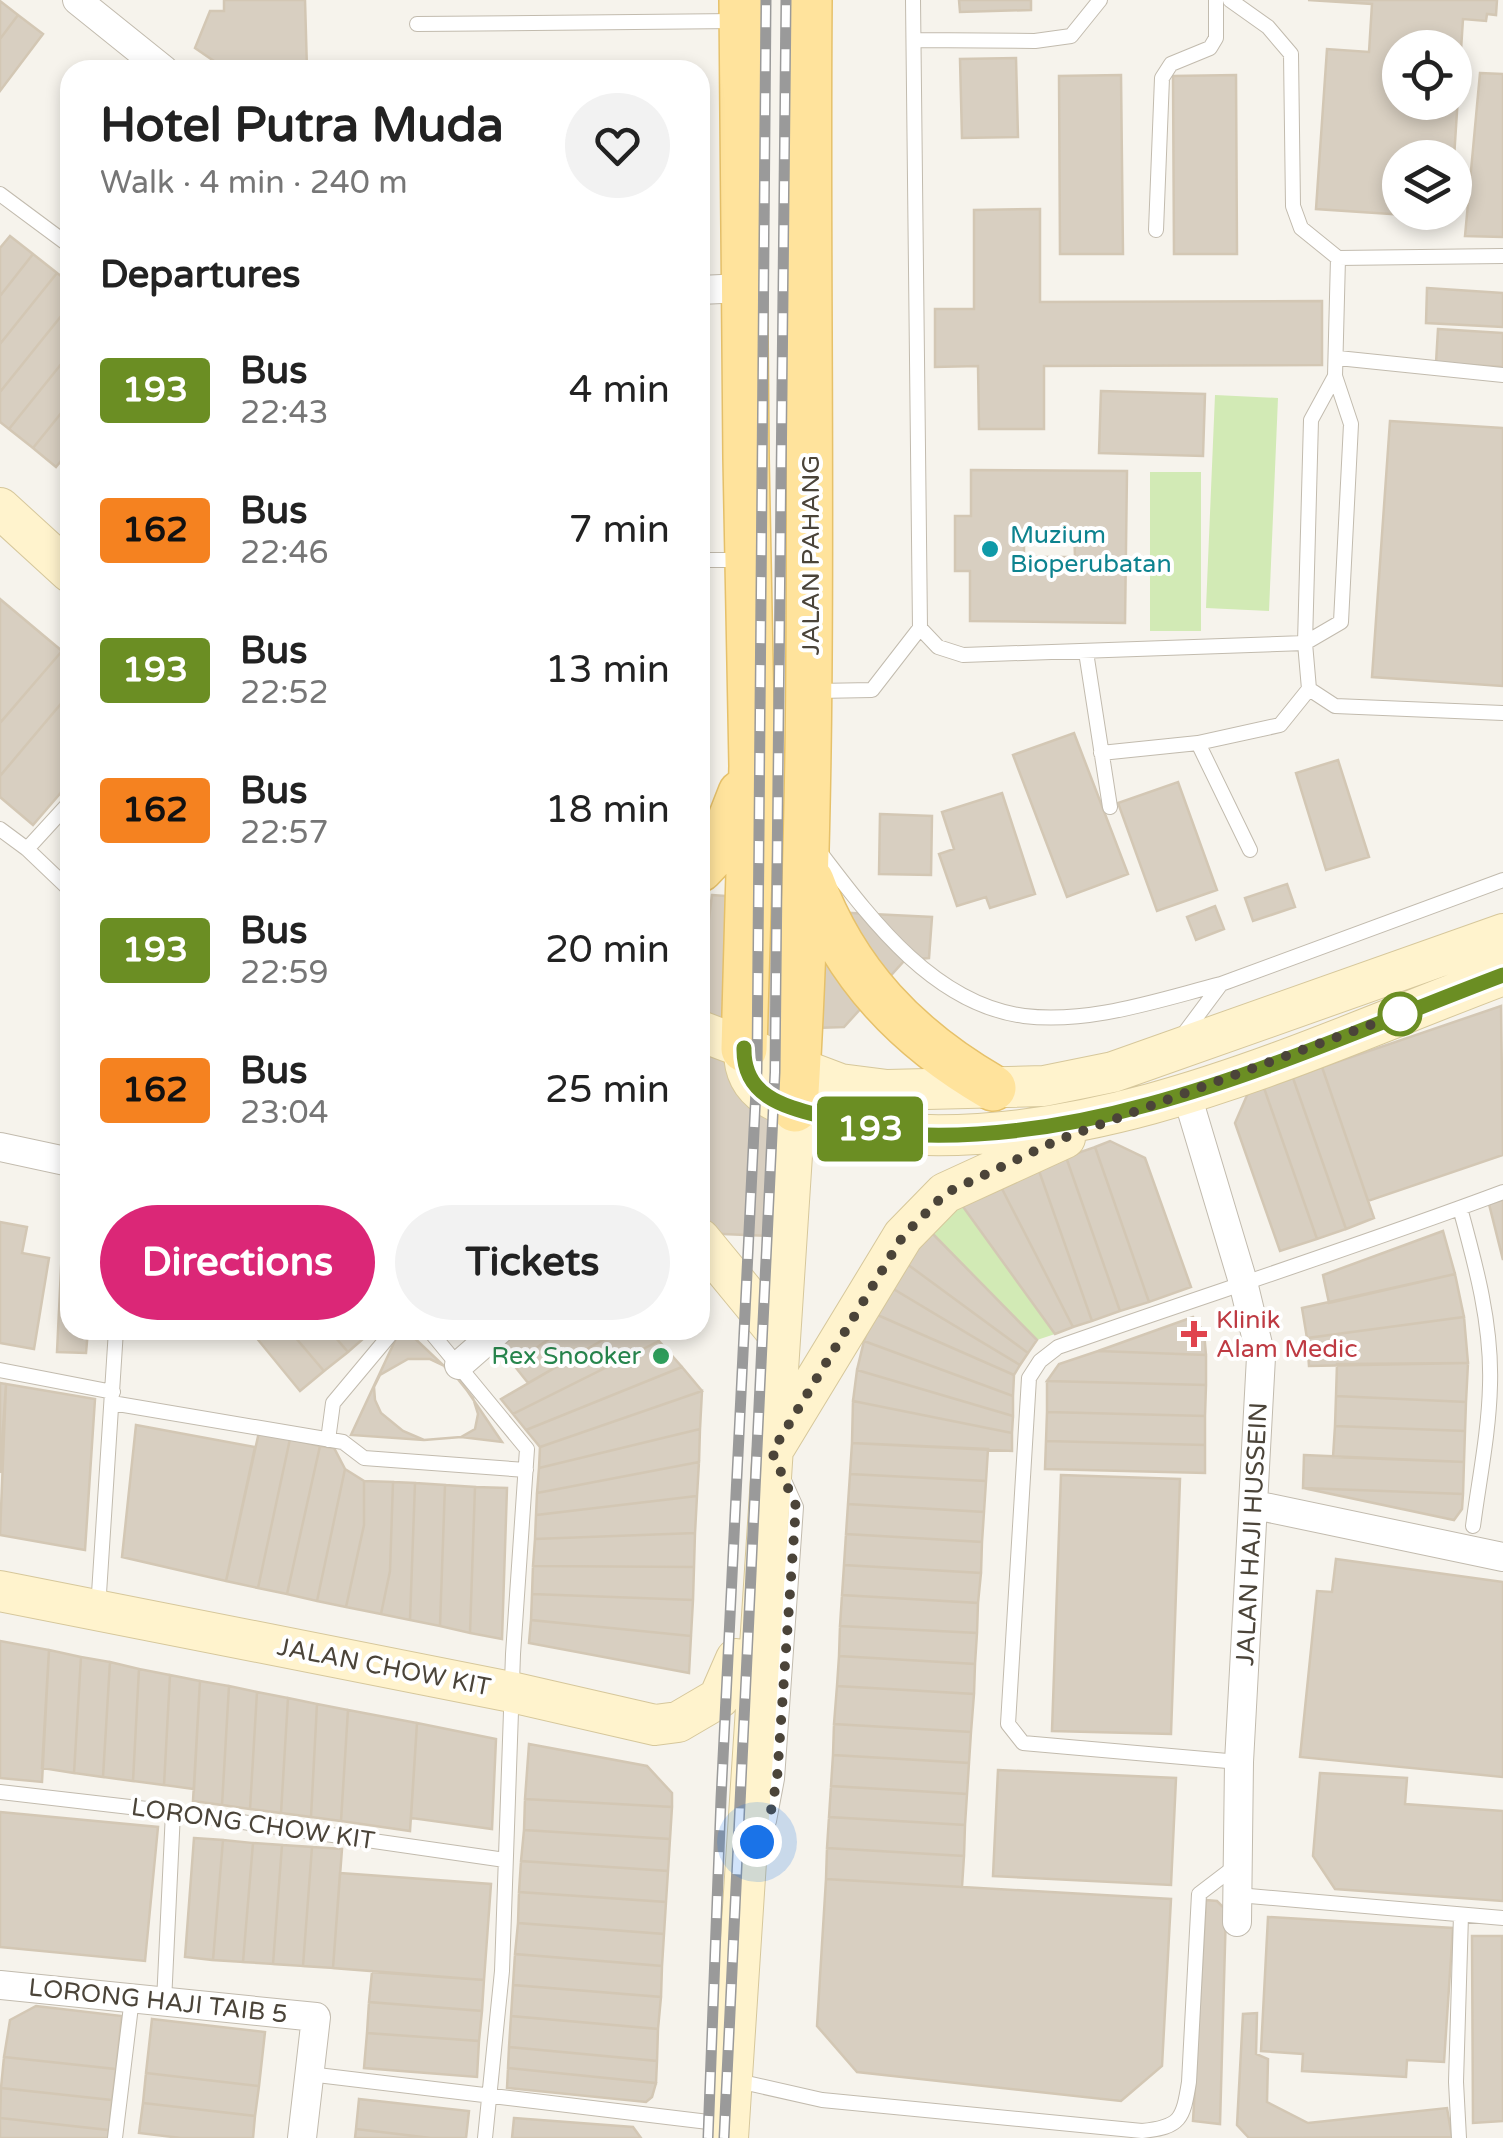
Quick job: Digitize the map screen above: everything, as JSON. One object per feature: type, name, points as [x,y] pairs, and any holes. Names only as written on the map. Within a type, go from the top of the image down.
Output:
[{"type":"main road","name":"JALAN PAHANG","points":[[797,1088],[811,691],[809,0]]},
{"type":"main road","points":[[742,10],[722,289],[748,560],[752,766],[744,1048]]},
{"type":"main road","points":[[0,508],[60,558]]},
{"type":"main road","points":[[710,858],[718,849],[752,766]]},
{"type":"main road","points":[[808,854],[837,940],[882,1003],[949,1062],[994,1088]]},
{"type":"main road","points":[[797,1088],[840,1084],[887,1090],[1044,1086],[1113,1072],[1503,934]]},
{"type":"main road","points":[[772,1452],[903,1236],[946,1193],[1058,1140],[1503,975]]},
{"type":"main road","points":[[710,1034],[744,1048],[797,1088],[885,1132],[982,1133],[1045,1128],[1186,1095]]},
{"type":"main road","points":[[730,2110],[797,1088]]},
{"type":"main road","points":[[710,1251],[779,1335]]},
{"type":"main road","points":[[750,1802],[736,1659],[750,1448],[776,1380]]},
{"type":"main road","name":"JALAN CHOW KIT","points":[[0,1591],[512,1692],[655,1725],[678,1722],[719,1698],[736,1659]]},
{"type":"street","points":[[77,0],[152,60]]},
{"type":"street","name":"JALAN HAJI HUSSEIN","points":[[1186,1095],[1244,1282],[1260,1356],[1239,1762],[1238,1908]]},
{"type":"street","points":[[0,1147],[60,1160]]},
{"type":"street","points":[[459,1365],[488,1340]]},
{"type":"street","points":[[1254,1505],[1503,1557]]},
{"type":"street","name":"LORONG HAJI TAIB 5","points":[[0,1985],[316,2017],[309,2074]]},
{"type":"street","points":[[302,2138],[309,2074]]},
{"type":"lane","points":[[811,691],[872,690],[920,628],[913,0]]},
{"type":"lane","points":[[914,40],[1035,41],[1071,36],[1100,0]]},
{"type":"lane","points":[[1156,230],[1162,78],[1170,64],[1210,48],[1216,38],[1216,0]]},
{"type":"lane","points":[[1230,0],[1268,26],[1292,54],[1292,206],[1301,228],[1338,258],[1503,256]]},
{"type":"lane","points":[[416,24],[742,10]]},
{"type":"lane","points":[[0,194],[60,239]]},
{"type":"lane","points":[[1101,753],[1198,743],[1280,724],[1309,689],[1305,643],[1311,420],[1335,376],[1338,358],[1338,258]]},
{"type":"lane","points":[[1338,358],[1503,375]]},
{"type":"lane","points":[[920,628],[938,647],[963,655],[1305,643],[1341,622],[1351,424],[1335,376]]},
{"type":"lane","points":[[710,560],[748,560]]},
{"type":"lane","points":[[1086,652],[1110,808]]},
{"type":"lane","points":[[1309,689],[1334,706],[1503,714]]},
{"type":"lane","points":[[1198,743],[1250,850]]},
{"type":"lane","points":[[27,849],[60,813]]},
{"type":"lane","points":[[0,829],[60,880]]},
{"type":"lane","points":[[808,854],[915,962],[951,990],[984,1006],[1025,1016],[1122,1010],[1221,984],[1503,880]]},
{"type":"lane","points":[[1171,1051],[1221,984]]},
{"type":"lane","points":[[1239,1762],[1023,1743],[1008,1724],[1029,1378],[1040,1361],[1058,1347],[1294,1268],[1503,1192]]},
{"type":"lane","points":[[1460,1208],[1486,1317],[1490,1386],[1473,1526]]},
{"type":"lane","points":[[98,1610],[116,1340]]},
{"type":"lane","points":[[328,1440],[333,1403],[386,1340]]},
{"type":"lane","points":[[437,1340],[527,1449],[512,1692],[502,1970],[485,2138]]},
{"type":"lane","points":[[0,1370],[113,1398],[343,1442],[364,1458],[526,1470]]},
{"type":"lane","points":[[746,1862],[769,1821],[777,1779],[796,1506],[772,1452]]},
{"type":"lane","name":"LORONG CHOW KIT","points":[[0,1792],[173,1812],[505,1860]]},
{"type":"lane","points":[[164,2002],[173,1812]]},
{"type":"lane","points":[[309,2074],[490,2096],[730,2110],[822,2100],[1142,2132],[1166,2129],[1177,2123],[1184,2109],[1199,1894],[1238,1864]]},
{"type":"lane","points":[[1238,1908],[1503,1918]]},
{"type":"lane","points":[[1459,2138],[1456,2082],[1461,1914]]},
{"type":"lane","points":[[116,2138],[132,1998]]},
{"type":"green space","points":[[1215,395],[1278,398],[1269,611],[1206,608]]},
{"type":"green space","points":[[1150,472],[1201,472],[1201,631],[1150,631]]},
{"type":"green space","points":[[961,1204],[1055,1334],[1037,1340],[930,1231]]},
{"type":"building","points":[[224,0],[305,0],[307,60],[212,60],[195,48],[210,11],[224,11]]},
{"type":"building","points":[[959,0],[1031,0],[1031,10],[960,12]]},
{"type":"building","points":[[1308,0],[1497,0],[1496,15],[1487,14],[1486,21],[1463,19],[1462,30],[1382,30],[1382,120],[1456,120],[1455,140],[1382,140],[1382,213],[1316,209],[1327,49],[1369,52],[1372,4]]},
{"type":"building","points":[[0,1],[18,15],[0,39]]},
{"type":"building","points":[[18,15],[43,34],[0,91],[0,39]]},
{"type":"building","points":[[1016,58],[1018,137],[962,138],[960,59]]},
{"type":"building","points":[[1480,73],[1503,74],[1503,237],[1465,236],[1466,230],[1472,230],[1472,160]]},
{"type":"building","points":[[1121,75],[1123,254],[1060,254],[1059,76]]},
{"type":"building","points":[[1236,75],[1237,254],[1174,254],[1173,76]]},
{"type":"building","points":[[1040,209],[1040,302],[1322,301],[1322,365],[1044,366],[1044,429],[979,429],[978,366],[935,367],[935,309],[974,309],[974,210]]},
{"type":"building","points":[[10,236],[33,254],[0,296],[0,248]]},
{"type":"building","points":[[33,254],[57,273],[0,344],[0,296]]},
{"type":"building","points":[[57,273],[60,275],[60,317],[0,392],[0,344]]},
{"type":"building","points":[[1427,288],[1503,293],[1503,327],[1426,323]]},
{"type":"building","points":[[60,317],[60,365],[9,429],[0,422],[0,392]]},
{"type":"building","points":[[1438,329],[1503,333],[1503,367],[1436,363]]},
{"type":"building","points":[[60,365],[60,414],[33,448],[9,429]]},
{"type":"building","points":[[1101,391],[1205,394],[1203,456],[1099,453]]},
{"type":"building","points":[[60,414],[60,462],[56,467],[33,448]]},
{"type":"building","points":[[1390,421],[1503,428],[1503,686],[1372,677]]},
{"type":"building","points":[[971,470],[1127,471],[1125,623],[970,621],[970,571],[955,571],[955,516],[971,516]],"holes":[[[1024,529],[1074,529],[1075,557],[1024,557]]]},
{"type":"building","points":[[0,599],[60,653],[0,723]]},
{"type":"building","points":[[60,653],[60,705],[0,776],[0,723]]},
{"type":"building","points":[[60,705],[60,794],[33,825],[0,797],[0,776]]},
{"type":"building","points":[[1074,733],[1128,874],[1067,897],[1013,755]]},
{"type":"building","points":[[1338,760],[1369,857],[1326,870],[1296,773]]},
{"type":"building","points":[[1178,782],[1217,890],[1157,911],[1118,803]]},
{"type":"building","points":[[1002,793],[1035,894],[990,908],[986,897],[957,906],[939,854],[954,849],[942,812]]},
{"type":"building","points":[[880,814],[932,816],[931,875],[879,874]]},
{"type":"building","points":[[1287,884],[1295,907],[1253,921],[1245,898]]},
{"type":"building","points":[[712,895],[810,902],[811,911],[932,917],[929,958],[905,960],[844,1027],[815,1028],[791,1237],[710,1233]]},
{"type":"building","points":[[1215,906],[1224,929],[1196,940],[1187,917]]},
{"type":"building","points":[[1501,1006],[1503,1155],[1368,1201],[1322,1067]]},
{"type":"building","points":[[1322,1067],[1374,1218],[1346,1229],[1293,1078]]},
{"type":"building","points":[[1293,1078],[1346,1229],[1317,1239],[1264,1088]]},
{"type":"building","points":[[1264,1088],[1317,1239],[1280,1251],[1235,1123],[1248,1093]]},
{"type":"building","points":[[1110,1141],[1145,1158],[1191,1287],[1149,1302],[1095,1147]]},
{"type":"building","points":[[1095,1147],[1149,1302],[1120,1311],[1066,1157]]},
{"type":"building","points":[[1066,1157],[1120,1311],[1092,1321],[1038,1168]]},
{"type":"building","points":[[1038,1168],[1092,1321],[1073,1327],[999,1183]]},
{"type":"building","points":[[999,1183],[1073,1327],[1055,1334],[961,1204]]},
{"type":"building","points":[[1503,1200],[1503,1260],[1489,1204]]},
{"type":"building","points":[[0,1222],[27,1227],[22,1253],[49,1258],[34,1349],[0,1343]]},
{"type":"building","points":[[930,1231],[1037,1340],[1028,1353],[903,1261]]},
{"type":"building","points":[[1443,1231],[1455,1274],[1329,1303],[1323,1275]]},
{"type":"building","points":[[903,1261],[1028,1353],[1020,1365],[887,1285]]},
{"type":"building","points":[[1455,1274],[1464,1317],[1307,1338],[1302,1308]]},
{"type":"building","points":[[887,1285],[1020,1365],[1014,1375],[873,1313]]},
{"type":"building","points":[[60,1290],[60,1340],[87,1340],[86,1353],[57,1352]]},
{"type":"building","points":[[873,1313],[1014,1375],[1013,1396],[864,1341]]},
{"type":"building","points":[[1193,1317],[1204,1332],[1206,1355],[1098,1351]]},
{"type":"building","points":[[1464,1317],[1468,1363],[1309,1366],[1307,1338]]},
{"type":"building","points":[[258,1340],[298,1340],[324,1371],[300,1391]]},
{"type":"building","points":[[298,1340],[338,1340],[348,1352],[324,1371]]},
{"type":"building","points":[[338,1340],[362,1340],[348,1352]]},
{"type":"building","points":[[395,1340],[417,1340],[462,1383],[502,1442],[461,1437],[424,1440],[351,1435]]},
{"type":"building","points":[[506,1340],[548,1340],[513,1364],[499,1346]]},
{"type":"building","points":[[548,1340],[603,1340],[528,1383],[513,1364]]},
{"type":"building","points":[[603,1340],[659,1341],[513,1414],[501,1399]]},
{"type":"building","points":[[659,1341],[682,1367],[526,1430],[513,1414]]},
{"type":"building","points":[[864,1341],[1013,1396],[1013,1416],[857,1370]]},
{"type":"building","points":[[1098,1351],[1206,1355],[1206,1385],[1047,1381],[1059,1364]]},
{"type":"building","points":[[408,1359],[430,1359],[449,1368],[473,1398],[478,1414],[475,1429],[461,1437],[424,1440],[403,1431],[381,1413],[374,1387],[380,1375]]},
{"type":"building","points":[[1468,1363],[1466,1402],[1336,1396],[1337,1364]]},
{"type":"building","points":[[682,1367],[702,1391],[540,1447],[526,1430]]},
{"type":"building","points":[[857,1370],[1013,1416],[1012,1433],[853,1401]]},
{"type":"building","points":[[1047,1381],[1206,1385],[1205,1416],[1047,1412]]},
{"type":"building","points":[[0,1383],[6,1384],[0,1473]]},
{"type":"building","points":[[6,1384],[95,1399],[85,1550],[0,1535]]},
{"type":"building","points":[[702,1391],[700,1429],[539,1468],[540,1447]]},
{"type":"building","points":[[1336,1396],[1466,1402],[1465,1431],[1335,1426]]},
{"type":"building","points":[[853,1401],[1012,1433],[1012,1451],[852,1443]]},
{"type":"building","points":[[1047,1412],[1205,1416],[1205,1445],[1046,1441]]},
{"type":"building","points":[[136,1425],[255,1447],[226,1581],[122,1557]]},
{"type":"building","points":[[1335,1426],[1465,1431],[1464,1462],[1333,1457]]},
{"type":"building","points":[[700,1429],[699,1462],[537,1493],[539,1468]]},
{"type":"building","points":[[259,1432],[290,1439],[258,1588],[226,1581]]},
{"type":"building","points":[[290,1439],[320,1446],[287,1594],[258,1588]]},
{"type":"building","points":[[1046,1441],[1205,1445],[1205,1473],[1045,1469]]},
{"type":"building","points":[[852,1443],[988,1449],[986,1481],[850,1474]]},
{"type":"building","points":[[320,1446],[334,1448],[345,1469],[317,1601],[287,1594]]},
{"type":"building","points":[[1304,1455],[1464,1462],[1463,1494],[1303,1488]]},
{"type":"building","points":[[699,1462],[697,1496],[536,1515],[537,1493]]},
{"type":"building","points":[[345,1469],[364,1481],[364,1525],[346,1607],[317,1601]]},
{"type":"building","points":[[850,1474],[986,1481],[984,1512],[848,1504]]},
{"type":"building","points":[[1061,1475],[1180,1479],[1171,1734],[1052,1731]]},
{"type":"building","points":[[364,1481],[393,1482],[390,1571],[381,1614],[346,1607],[364,1525]]},
{"type":"building","points":[[393,1482],[415,1483],[410,1620],[381,1614],[390,1571]]},
{"type":"building","points":[[415,1483],[445,1485],[440,1626],[410,1620]]},
{"type":"building","points":[[445,1485],[475,1487],[470,1633],[440,1626]]},
{"type":"building","points":[[475,1487],[507,1488],[502,1639],[470,1633]]},
{"type":"building","points":[[1303,1488],[1463,1494],[1462,1509],[1454,1520]]},
{"type":"building","points":[[697,1496],[695,1533],[535,1539],[536,1515]]},
{"type":"building","points":[[848,1504],[984,1512],[982,1542],[846,1534]]},
{"type":"building","points":[[695,1533],[694,1567],[533,1566],[535,1539]]},
{"type":"building","points":[[846,1534],[982,1542],[981,1573],[844,1565]]},
{"type":"building","points":[[1336,1559],[1503,1582],[1503,1777],[1300,1757],[1317,1591],[1332,1592]]},
{"type":"building","points":[[844,1565],[981,1573],[978,1603],[842,1595]]},
{"type":"building","points":[[533,1566],[694,1567],[693,1600],[532,1594]]},
{"type":"building","points":[[532,1594],[693,1600],[691,1636],[531,1620]]},
{"type":"building","points":[[842,1595],[978,1603],[977,1633],[840,1626]]},
{"type":"building","points":[[531,1620],[691,1636],[689,1673],[529,1643]]},
{"type":"building","points":[[840,1626],[977,1633],[975,1664],[839,1656]]},
{"type":"building","points":[[0,1641],[49,1650],[42,1782],[0,1778]]},
{"type":"building","points":[[49,1650],[81,1657],[74,1773],[42,1768]]},
{"type":"building","points":[[839,1656],[975,1664],[974,1694],[837,1686]]},
{"type":"building","points":[[81,1657],[110,1662],[103,1777],[74,1773]]},
{"type":"building","points":[[110,1662],[139,1669],[133,1781],[103,1777]]},
{"type":"building","points":[[139,1669],[170,1675],[164,1785],[133,1781]]},
{"type":"building","points":[[170,1675],[200,1681],[194,1789],[164,1785]]},
{"type":"building","points":[[200,1681],[229,1686],[222,1805],[193,1801]]},
{"type":"building","points":[[229,1686],[257,1692],[250,1809],[222,1805]]},
{"type":"building","points":[[837,1686],[974,1694],[971,1732],[834,1724]]},
{"type":"building","points":[[257,1692],[288,1698],[281,1813],[250,1809]]},
{"type":"building","points":[[288,1698],[317,1704],[311,1817],[281,1813]]},
{"type":"building","points":[[317,1704],[348,1710],[341,1821],[311,1817]]},
{"type":"building","points":[[348,1710],[417,1723],[410,1831],[341,1821]]},
{"type":"building","points":[[417,1723],[496,1739],[492,1829],[411,1818]]},
{"type":"building","points":[[834,1724],[971,1732],[969,1763],[833,1755]]},
{"type":"building","points":[[529,1744],[647,1766],[672,1793],[672,1807],[525,1799]]},
{"type":"building","points":[[833,1755],[969,1763],[967,1794],[831,1786]]},
{"type":"building","points":[[998,1770],[1176,1778],[1171,1885],[993,1876]]},
{"type":"building","points":[[1320,1773],[1407,1778],[1405,1804],[1503,1811],[1503,1901],[1335,1889],[1313,1856]]},
{"type":"building","points":[[831,1786],[967,1794],[965,1825],[829,1817]]},
{"type":"building","points":[[525,1799],[672,1807],[670,1839],[524,1830]]},
{"type":"building","points":[[0,1812],[158,1827],[145,1961],[0,1947]]},
{"type":"building","points":[[829,1817],[965,1825],[964,1856],[827,1848]]},
{"type":"building","points":[[524,1830],[670,1839],[668,1871],[521,1861]]},
{"type":"building","points":[[194,1838],[223,1840],[213,1960],[185,1957]]},
{"type":"building","points":[[223,1840],[253,1843],[243,1962],[213,1960]]},
{"type":"building","points":[[253,1843],[282,1845],[273,1964],[243,1962]]},
{"type":"building","points":[[282,1845],[312,1847],[303,1966],[273,1964]]},
{"type":"building","points":[[312,1847],[342,1849],[333,1968],[303,1966]]},
{"type":"building","points":[[827,1848],[964,1856],[962,1887],[826,1879]]},
{"type":"building","points":[[521,1861],[668,1871],[666,1902],[519,1892]]},
{"type":"building","points":[[340,1873],[491,1884],[484,1980],[333,1968]]},
{"type":"building","points":[[826,1879],[1171,1899],[1162,2066],[1121,2101],[857,2072],[817,2026]]},
{"type":"building","points":[[519,1892],[666,1902],[664,1934],[518,1923]]},
{"type":"building","points":[[1206,1900],[1217,1901],[1226,1910],[1220,2124],[1193,2121]]},
{"type":"building","points":[[1268,1917],[1453,1928],[1444,2062],[1407,2060],[1406,2077],[1302,2071],[1303,2054],[1261,2051]]},
{"type":"building","points":[[518,1923],[664,1934],[662,1966],[515,1954]]},
{"type":"building","points":[[1472,1936],[1502,1936],[1503,2121],[1473,2123]]},
{"type":"building","points":[[515,1954],[662,1966],[661,1997],[513,1985]]},
{"type":"building","points":[[372,1972],[484,1980],[482,2011],[369,2002]]},
{"type":"building","points":[[513,1985],[661,1997],[658,2029],[511,2016]]},
{"type":"building","points":[[369,2002],[482,2011],[479,2041],[367,2033]]},
{"type":"building","points":[[36,2006],[122,2016],[116,2069],[4,2057],[10,2020]]},
{"type":"building","points":[[1257,2013],[1256,2054],[1268,2059],[1267,2102],[1308,2123],[1447,2108],[1452,2137],[1249,2138],[1237,2125],[1243,2014]]},
{"type":"building","points":[[511,2016],[658,2029],[657,2061],[509,2047]]},
{"type":"building","points":[[152,2019],[265,2032],[259,2086],[146,2073]]},
{"type":"building","points":[[367,2033],[479,2041],[477,2077],[364,2068]]},
{"type":"building","points":[[509,2047],[657,2061],[656,2083],[508,2068]]},
{"type":"building","points":[[4,2057],[116,2069],[112,2100],[1,2088]]},
{"type":"building","points":[[508,2068],[656,2083],[646,2102],[507,2088]]},
{"type":"building","points":[[146,2073],[259,2086],[255,2116],[143,2103]]},
{"type":"building","points":[[1,2088],[112,2100],[109,2130],[0,2118]]},
{"type":"building","points":[[359,2099],[469,2111],[466,2138],[356,2129]]},
{"type":"building","points":[[143,2103],[255,2116],[253,2138],[181,2138],[139,2133]]},
{"type":"building","points":[[0,2118],[109,2130],[108,2138],[0,2138]]},
{"type":"building","points":[[514,2118],[633,2127],[641,2138],[512,2138]]},
{"type":"building","points":[[356,2129],[431,2138],[355,2138]]},
{"type":"railway","points":[[708,2138],[757,1070],[766,0]]},
{"type":"railway","points":[[724,2138],[775,1072],[786,0]]},
{"type":"bus line","name":"193","points":[[744,1048],[744,1063],[762,1094],[795,1110],[885,1132],[982,1133],[1045,1128],[1186,1095],[1503,975]]},
{"type":"place","name":"Muzium Bioperubatan","points":[[990,549]]},
{"type":"place","name":"Klinik Alam Medic","points":[[1194,1334]]},
{"type":"place","name":"Rex Snooker","points":[[661,1356]]},
{"type":"route","points":[[757,1842],[769,1821],[777,1779],[796,1506],[772,1452],[903,1236],[946,1193],[994,1168],[1058,1140],[1400,1014]]}]
